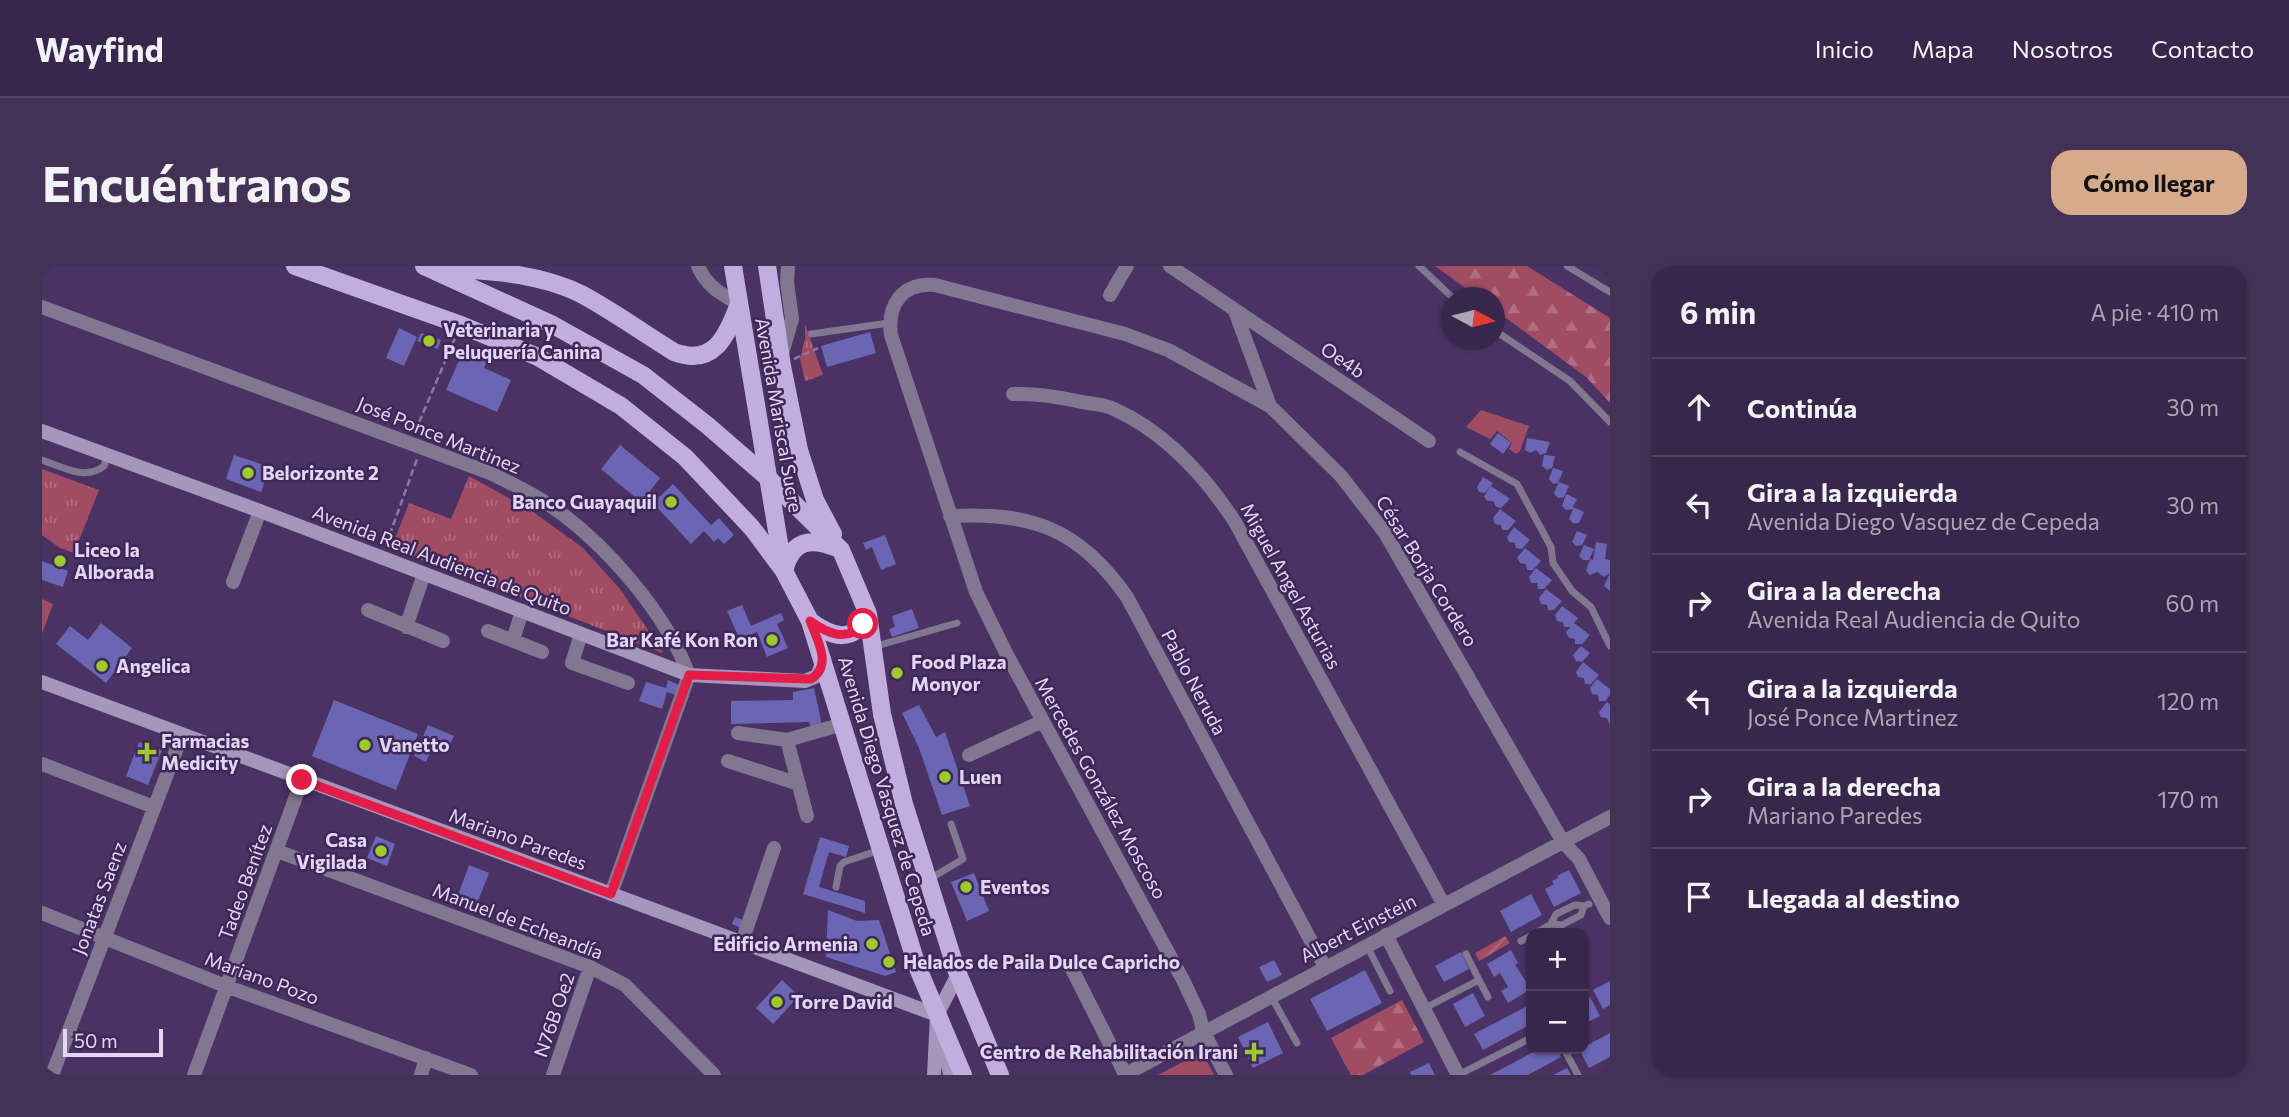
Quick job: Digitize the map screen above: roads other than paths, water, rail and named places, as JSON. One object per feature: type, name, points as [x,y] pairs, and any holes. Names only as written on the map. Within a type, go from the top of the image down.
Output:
[{"type":"main road","name":"Avenida Diego Vasquez de Cepeda","points":[[295,266],[461,325],[538,357],[621,406],[685,457],[752,528],[784,571],[810,621],[917,965],[963,1075]]},
{"type":"main road","name":"Avenida Mariscal Sucre","points":[[733,266],[784,571]]},
{"type":"main road","name":"Avenida Mariscal Sucre","points":[[767,266],[781,361],[799,450],[815,500],[841,550]]},
{"type":"main road","name":"Avenida Diego Vasquez de Cepeda","points":[[427,267],[553,325],[643,375],[707,425],[768,478],[841,550],[868,614],[882,714],[897,779],[958,974],[1000,1075]]},
{"type":"main road","points":[[427,267],[486,270],[528,277],[580,293],[674,352],[685,355],[705,354],[717,347],[730,328],[739,304]]},
{"type":"main road","name":"Avenida Real Audiencia de Quito","points":[[42,431],[689,675],[805,681],[817,676],[824,659]]},
{"type":"main road","points":[[784,571],[793,550],[805,543],[827,544],[841,550]]},
{"type":"main road","points":[[810,621],[823,630],[844,635],[859,629],[868,614]]},
{"type":"main road","name":"Mariano Paredes","points":[[42,682],[937,1015]]},
{"type":"main road","points":[[934,1075],[937,1015],[958,974]]},
{"type":"main road","points":[[937,1015],[950,1075]]},
{"type":"street","points":[[698,266],[706,283],[739,304]]},
{"type":"street","points":[[781,361],[792,319],[787,282],[788,266]]},
{"type":"street","points":[[1110,295],[1127,266]]},
{"type":"street","points":[[1170,266],[1235,312],[1270,406]]},
{"type":"street","name":"César Borja Cordero","points":[[889,323],[892,307],[904,293],[919,285],[935,285],[1125,334],[1168,350],[1270,406],[1341,476],[1385,533],[1563,842],[1578,859],[1591,903],[1610,918]]},
{"type":"street","name":"José Ponce Martinez","points":[[42,307],[504,479],[552,507],[603,551],[640,594],[674,642],[689,675]]},
{"type":"street","name":"Oe4b","points":[[1235,312],[1429,441]]},
{"type":"street","points":[[889,323],[950,516]]},
{"type":"street","name":"Miguel Angel Asturias","points":[[1013,394],[1039,393],[1112,408],[1173,448],[1197,471],[1235,522],[1444,905]]},
{"type":"street","points":[[233,582],[260,511]]},
{"type":"street","name":"Pablo Neruda","points":[[950,516],[984,514],[1031,521],[1053,529],[1096,558],[1112,575],[1127,597],[1325,967]]},
{"type":"street","name":"Mercedes González Moscoso","points":[[950,516],[976,592],[1006,653],[1183,980],[1199,1014],[1203,1031],[1226,1075]]},
{"type":"street","points":[[405,627],[424,574]]},
{"type":"street","points":[[368,611],[443,641]]},
{"type":"street","points":[[513,640],[522,611]]},
{"type":"street","points":[[488,631],[542,652]]},
{"type":"street","points":[[581,634],[572,663],[628,683]]},
{"type":"street","points":[[611,894],[689,675]]},
{"type":"street","points":[[969,755],[1044,720]]},
{"type":"street","points":[[738,733],[787,740],[843,724]]},
{"type":"street","name":"Jonatas Saenz","points":[[50,1066],[104,938],[183,735]]},
{"type":"street","points":[[787,740],[807,816]]},
{"type":"street","points":[[728,761],[799,785]]},
{"type":"street","points":[[42,764],[154,807]]},
{"type":"street","name":"Tadeo Benítez","points":[[194,1075],[302,780]]},
{"type":"street","name":"Albert Einstein","points":[[1124,1075],[1610,817]]},
{"type":"street","points":[[743,943],[774,848]]},
{"type":"street","name":"Manuel de Echeandía","points":[[277,850],[590,967],[625,985],[715,1075]]},
{"type":"street","name":"Mariano Pozo","points":[[42,914],[228,987],[471,1075]]},
{"type":"street","points":[[1386,935],[1458,1075]]},
{"type":"street","name":"N76B Oe2","points":[[553,1075],[590,967]]},
{"type":"street","points":[[1072,969],[1124,1075]]},
{"type":"street","points":[[421,1075],[426,1058]]},
{"type":"lane","points":[[1419,266],[1442,288]]},
{"type":"lane","points":[[1567,266],[1610,292]]},
{"type":"lane","points":[[811,334],[889,323]]},
{"type":"lane","points":[[1505,337],[1570,381],[1610,422]]},
{"type":"lane","points":[[1460,452],[1517,484],[1551,547],[1553,563],[1572,591],[1591,607],[1610,646]]},
{"type":"lane","points":[[42,460],[81,474],[92,474],[104,467],[108,454]]},
{"type":"lane","points":[[873,647],[957,623]]},
{"type":"lane","points":[[928,881],[964,859],[951,824]]},
{"type":"lane","points":[[836,887],[840,866],[844,862],[880,850]]},
{"type":"lane","points":[[1545,928],[1551,925],[1556,914],[1575,905],[1591,903]]},
{"type":"lane","points":[[1521,942],[1526,939]]},
{"type":"lane","points":[[1367,945],[1390,991]]},
{"type":"lane","points":[[1466,954],[1488,997]]},
{"type":"lane","points":[[1425,1008],[1479,980]]},
{"type":"lane","points":[[1271,995],[1297,1043]]},
{"type":"lane","points":[[1458,1075],[1526,1041]]},
{"type":"lane","points":[[1567,1054],[1578,1075]]},
{"type":"place","name":"Veterinaria y Peluquería Canina","points":[[429,341]]},
{"type":"place","name":"Belorizonte 2","points":[[248,473]]},
{"type":"place","name":"Banco Guayaquil","points":[[671,502]]},
{"type":"place","name":"Liceo la Alborada","points":[[60,561]]},
{"type":"place","name":"Bar Kafé Kon Ron","points":[[772,640]]},
{"type":"place","name":"Angelica","points":[[102,666]]},
{"type":"place","name":"Food Plaza Monyor","points":[[897,673]]},
{"type":"place","name":"Vanetto","points":[[365,745]]},
{"type":"place","name":"Farmacias Medicity","points":[[147,752]]},
{"type":"place","name":"Luen","points":[[945,777]]},
{"type":"place","name":"Casa Vigilada","points":[[381,851]]},
{"type":"place","name":"Eventos","points":[[966,887]]},
{"type":"place","name":"Edificio Armenia","points":[[872,944]]},
{"type":"place","name":"Helados de Paila Dulce Capricho","points":[[889,962]]},
{"type":"place","name":"Torre David","points":[[777,1002]]},
{"type":"place","name":"Centro de Rehabilitación Irani","points":[[1254,1052]]}]
